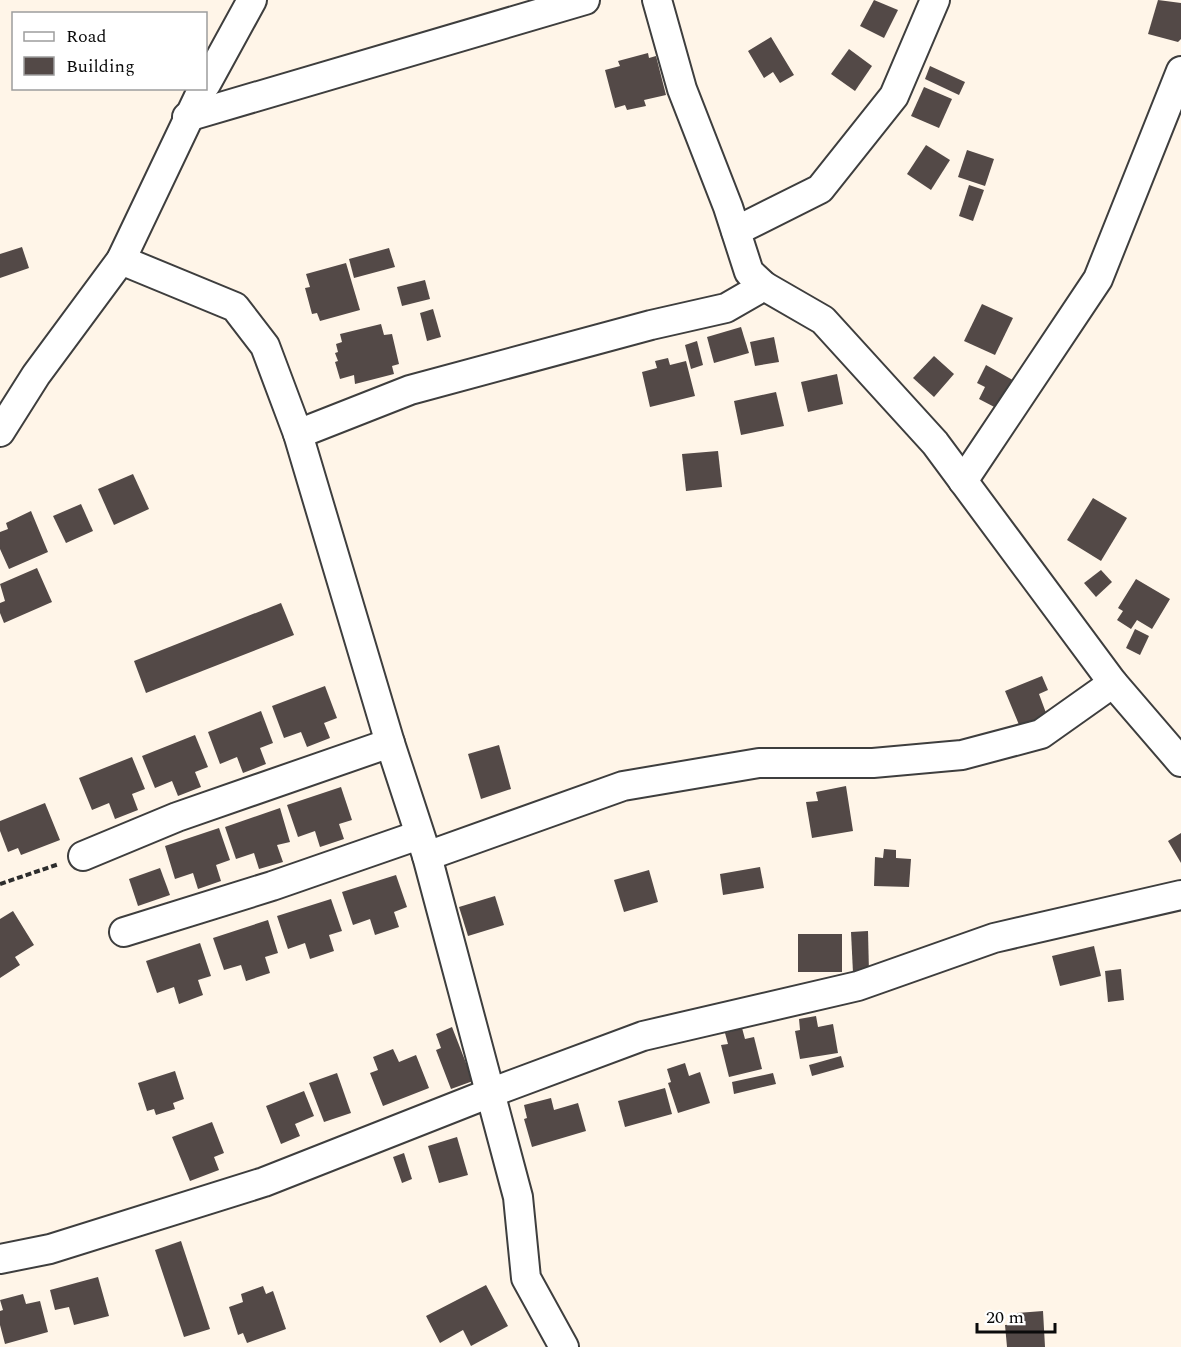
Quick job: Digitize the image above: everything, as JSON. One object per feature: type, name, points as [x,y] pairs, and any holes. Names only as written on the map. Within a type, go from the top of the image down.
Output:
[{"type":"street","points":[[207,82],[252,0]]},
{"type":"street","points":[[187,117],[585,0]]},
{"type":"street","points":[[657,0],[682,89],[736,231],[749,272],[764,286],[823,320],[935,443],[1113,683],[1181,762]]},
{"type":"street","points":[[736,231],[820,189],[894,96],[935,0]]},
{"type":"street","points":[[963,480],[1098,279],[1181,71]]},
{"type":"street","points":[[0,432],[36,375],[121,260],[187,117],[202,90]]},
{"type":"street","points":[[121,260],[235,307],[265,346],[298,434],[423,845],[518,1197],[526,1278],[564,1347]]},
{"type":"street","points":[[298,434],[410,390],[651,325],[726,308],[764,286]]},
{"type":"street","points":[[124,932],[272,886],[423,845],[624,786],[759,763],[873,764],[962,755],[1041,734],[1113,683]]},
{"type":"street","points":[[84,856],[177,817],[390,742]]},
{"type":"street","points":[[0,1259],[50,1249],[264,1182],[490,1093],[643,1036],[858,986],[994,938],[1181,895]]},
{"type":"path","points":[[0,884],[84,856]]},
{"type":"building","points":[[874,0],[898,10],[884,38],[860,26]]},
{"type":"building","points":[[1158,0],[1181,3],[1181,39],[1178,42],[1148,34]]},
{"type":"building","points":[[771,37],[794,75],[780,83],[773,72],[764,78],[748,51]]},
{"type":"building","points":[[849,49],[872,66],[855,91],[831,74]]},
{"type":"building","points":[[648,53],[649,58],[656,56],[666,95],[644,100],[646,106],[627,110],[625,105],[615,108],[605,70],[620,66],[618,61]]},
{"type":"building","points":[[930,66],[965,82],[959,95],[925,79]]},
{"type":"building","points":[[924,87],[952,99],[939,128],[911,116]]},
{"type":"building","points":[[926,145],[950,160],[931,190],[907,174]]},
{"type":"building","points":[[967,150],[994,159],[985,186],[958,177]]},
{"type":"building","points":[[969,185],[984,190],[973,221],[959,216]]},
{"type":"building","points":[[22,247],[29,268],[0,278],[0,254]]},
{"type":"building","points":[[389,248],[395,267],[354,278],[349,259]]},
{"type":"building","points":[[346,263],[360,310],[320,321],[317,313],[312,314],[305,288],[310,287],[306,274]]},
{"type":"building","points":[[425,280],[430,299],[402,306],[397,287]]},
{"type":"building","points":[[982,304],[1013,318],[995,355],[964,341]]},
{"type":"building","points":[[433,309],[441,337],[427,341],[420,313]]},
{"type":"building","points":[[381,324],[384,335],[392,334],[399,364],[392,366],[394,374],[355,384],[354,375],[340,379],[335,353],[338,352],[336,344],[342,342],[340,334]]},
{"type":"building","points":[[741,327],[749,353],[714,363],[707,337]]},
{"type":"building","points":[[774,337],[779,362],[755,366],[750,342]]},
{"type":"building","points":[[697,341],[703,365],[691,369],[685,345]]},
{"type":"building","points":[[934,356],[954,374],[934,397],[913,378]]},
{"type":"building","points":[[668,358],[670,365],[686,361],[695,396],[650,407],[642,372],[657,368],[655,361]]},
{"type":"building","points":[[986,365],[1018,383],[1002,411],[979,399],[985,387],[977,383]]},
{"type":"building","points":[[837,374],[843,404],[808,412],[801,382]]},
{"type":"building","points":[[776,392],[784,426],[741,435],[734,401]]},
{"type":"building","points":[[718,451],[722,487],[686,491],[682,454]]},
{"type":"building","points":[[133,474],[149,509],[114,525],[98,489]]},
{"type":"building","points":[[1093,498],[1127,518],[1101,561],[1067,540]]},
{"type":"building","points":[[81,504],[93,531],[66,543],[53,516]]},
{"type":"building","points":[[31,511],[48,552],[9,569],[0,549],[0,532],[8,529],[6,523]]},
{"type":"building","points":[[37,568],[52,602],[4,623],[0,613],[0,603],[5,601],[0,584]]},
{"type":"building","points":[[1101,570],[1112,582],[1096,597],[1084,583]]},
{"type":"building","points":[[1136,579],[1170,599],[1152,629],[1137,620],[1131,629],[1117,620],[1123,611],[1118,608]]},
{"type":"building","points":[[281,603],[294,635],[146,693],[134,661]]},
{"type":"building","points":[[1135,629],[1149,636],[1140,655],[1126,648]]},
{"type":"building","points":[[1042,676],[1048,690],[1039,694],[1049,721],[1022,732],[1005,691]]},
{"type":"building","points":[[325,686],[337,718],[324,723],[330,738],[307,747],[301,732],[284,738],[272,706]]},
{"type":"building","points":[[261,711],[273,743],[260,748],[266,764],[243,773],[237,757],[220,764],[208,732]]},
{"type":"building","points":[[195,735],[208,767],[195,772],[201,787],[178,796],[172,781],[155,788],[142,756]]},
{"type":"building","points":[[499,745],[511,789],[481,799],[468,754]]},
{"type":"building","points":[[132,757],[145,789],[132,794],[138,810],[115,819],[109,803],[92,810],[79,778]]},
{"type":"building","points":[[846,786],[853,831],[812,838],[806,802],[818,801],[816,792]]},
{"type":"building","points":[[341,787],[352,820],[339,824],[344,839],[320,847],[315,831],[298,837],[287,805]]},
{"type":"building","points":[[45,803],[60,840],[21,855],[18,848],[8,852],[0,831],[0,821]]},
{"type":"building","points":[[280,808],[290,842],[277,845],[283,862],[259,869],[254,853],[236,859],[225,827]]},
{"type":"building","points":[[219,828],[230,860],[216,865],[221,881],[198,889],[193,873],[175,879],[165,846]]},
{"type":"building","points":[[1181,833],[1181,863],[1168,841]]},
{"type":"building","points":[[884,849],[896,850],[896,858],[911,859],[909,887],[874,886],[875,857],[883,858]]},
{"type":"building","points":[[760,867],[764,888],[723,895],[720,874]]},
{"type":"building","points":[[160,868],[170,895],[138,906],[129,879]]},
{"type":"building","points":[[649,870],[658,902],[624,912],[614,880]]},
{"type":"building","points":[[396,875],[407,907],[394,912],[399,927],[375,935],[370,919],[353,925],[342,892]]},
{"type":"building","points":[[495,896],[504,925],[468,936],[459,907]]},
{"type":"building","points":[[331,899],[342,931],[329,935],[334,951],[310,959],[305,943],[288,949],[277,916]]},
{"type":"building","points":[[13,911],[34,945],[15,957],[20,965],[0,978],[0,919]]},
{"type":"building","points":[[268,920],[278,953],[265,957],[270,973],[246,981],[241,965],[224,970],[213,938]]},
{"type":"building","points":[[868,931],[869,973],[853,973],[851,932]]},
{"type":"building","points":[[798,934],[842,934],[842,972],[798,972]]},
{"type":"building","points":[[200,943],[211,976],[198,980],[203,995],[179,1004],[174,987],[157,993],[146,961]]},
{"type":"building","points":[[1094,946],[1101,976],[1060,986],[1052,956]]},
{"type":"building","points":[[1121,969],[1124,1000],[1108,1002],[1105,971]]},
{"type":"building","points":[[816,1016],[818,1027],[833,1024],[838,1053],[800,1059],[795,1031],[800,1030],[799,1019]]},
{"type":"building","points":[[452,1027],[473,1081],[451,1089],[436,1050],[441,1048],[436,1034]]},
{"type":"building","points":[[742,1028],[745,1039],[754,1037],[762,1069],[729,1077],[721,1045],[728,1044],[725,1033]]},
{"type":"building","points":[[393,1049],[399,1062],[416,1055],[429,1088],[383,1106],[370,1073],[378,1070],[373,1057]]},
{"type":"building","points":[[841,1056],[844,1067],[812,1076],[809,1065]]},
{"type":"building","points":[[685,1063],[689,1076],[700,1072],[710,1103],[678,1113],[668,1083],[671,1082],[667,1069]]},
{"type":"building","points":[[175,1071],[184,1099],[173,1103],[175,1109],[156,1115],[154,1109],[147,1111],[138,1083]]},
{"type":"building","points":[[337,1073],[351,1113],[324,1122],[309,1083]]},
{"type":"building","points":[[773,1073],[776,1084],[734,1094],[732,1082]]},
{"type":"building","points":[[665,1088],[672,1114],[625,1127],[618,1101]]},
{"type":"building","points":[[304,1091],[314,1116],[295,1124],[300,1136],[281,1144],[266,1106]]},
{"type":"building","points":[[551,1098],[554,1110],[578,1103],[586,1131],[532,1147],[524,1119],[527,1118],[524,1105]]},
{"type":"building","points":[[212,1122],[224,1153],[214,1157],[219,1170],[190,1181],[172,1137]]},
{"type":"building","points":[[457,1137],[468,1175],[439,1183],[428,1146]]},
{"type":"building","points":[[404,1153],[412,1179],[402,1183],[393,1157]]},
{"type":"building","points":[[181,1241],[210,1329],[184,1337],[155,1250]]},
{"type":"building","points":[[98,1277],[109,1316],[74,1325],[69,1307],[55,1310],[50,1290]]},
{"type":"building","points":[[486,1285],[508,1326],[471,1346],[463,1330],[440,1343],[426,1316]]},
{"type":"building","points":[[263,1286],[266,1294],[273,1291],[286,1329],[247,1343],[243,1333],[238,1335],[229,1307],[243,1302],[241,1294]]},
{"type":"building","points":[[23,1294],[26,1304],[40,1301],[48,1332],[5,1344],[0,1325],[0,1311],[3,1310],[0,1300]]},
{"type":"building","points":[[1043,1311],[1045,1347],[1007,1347],[1005,1325],[1018,1324],[1017,1313]]}]
